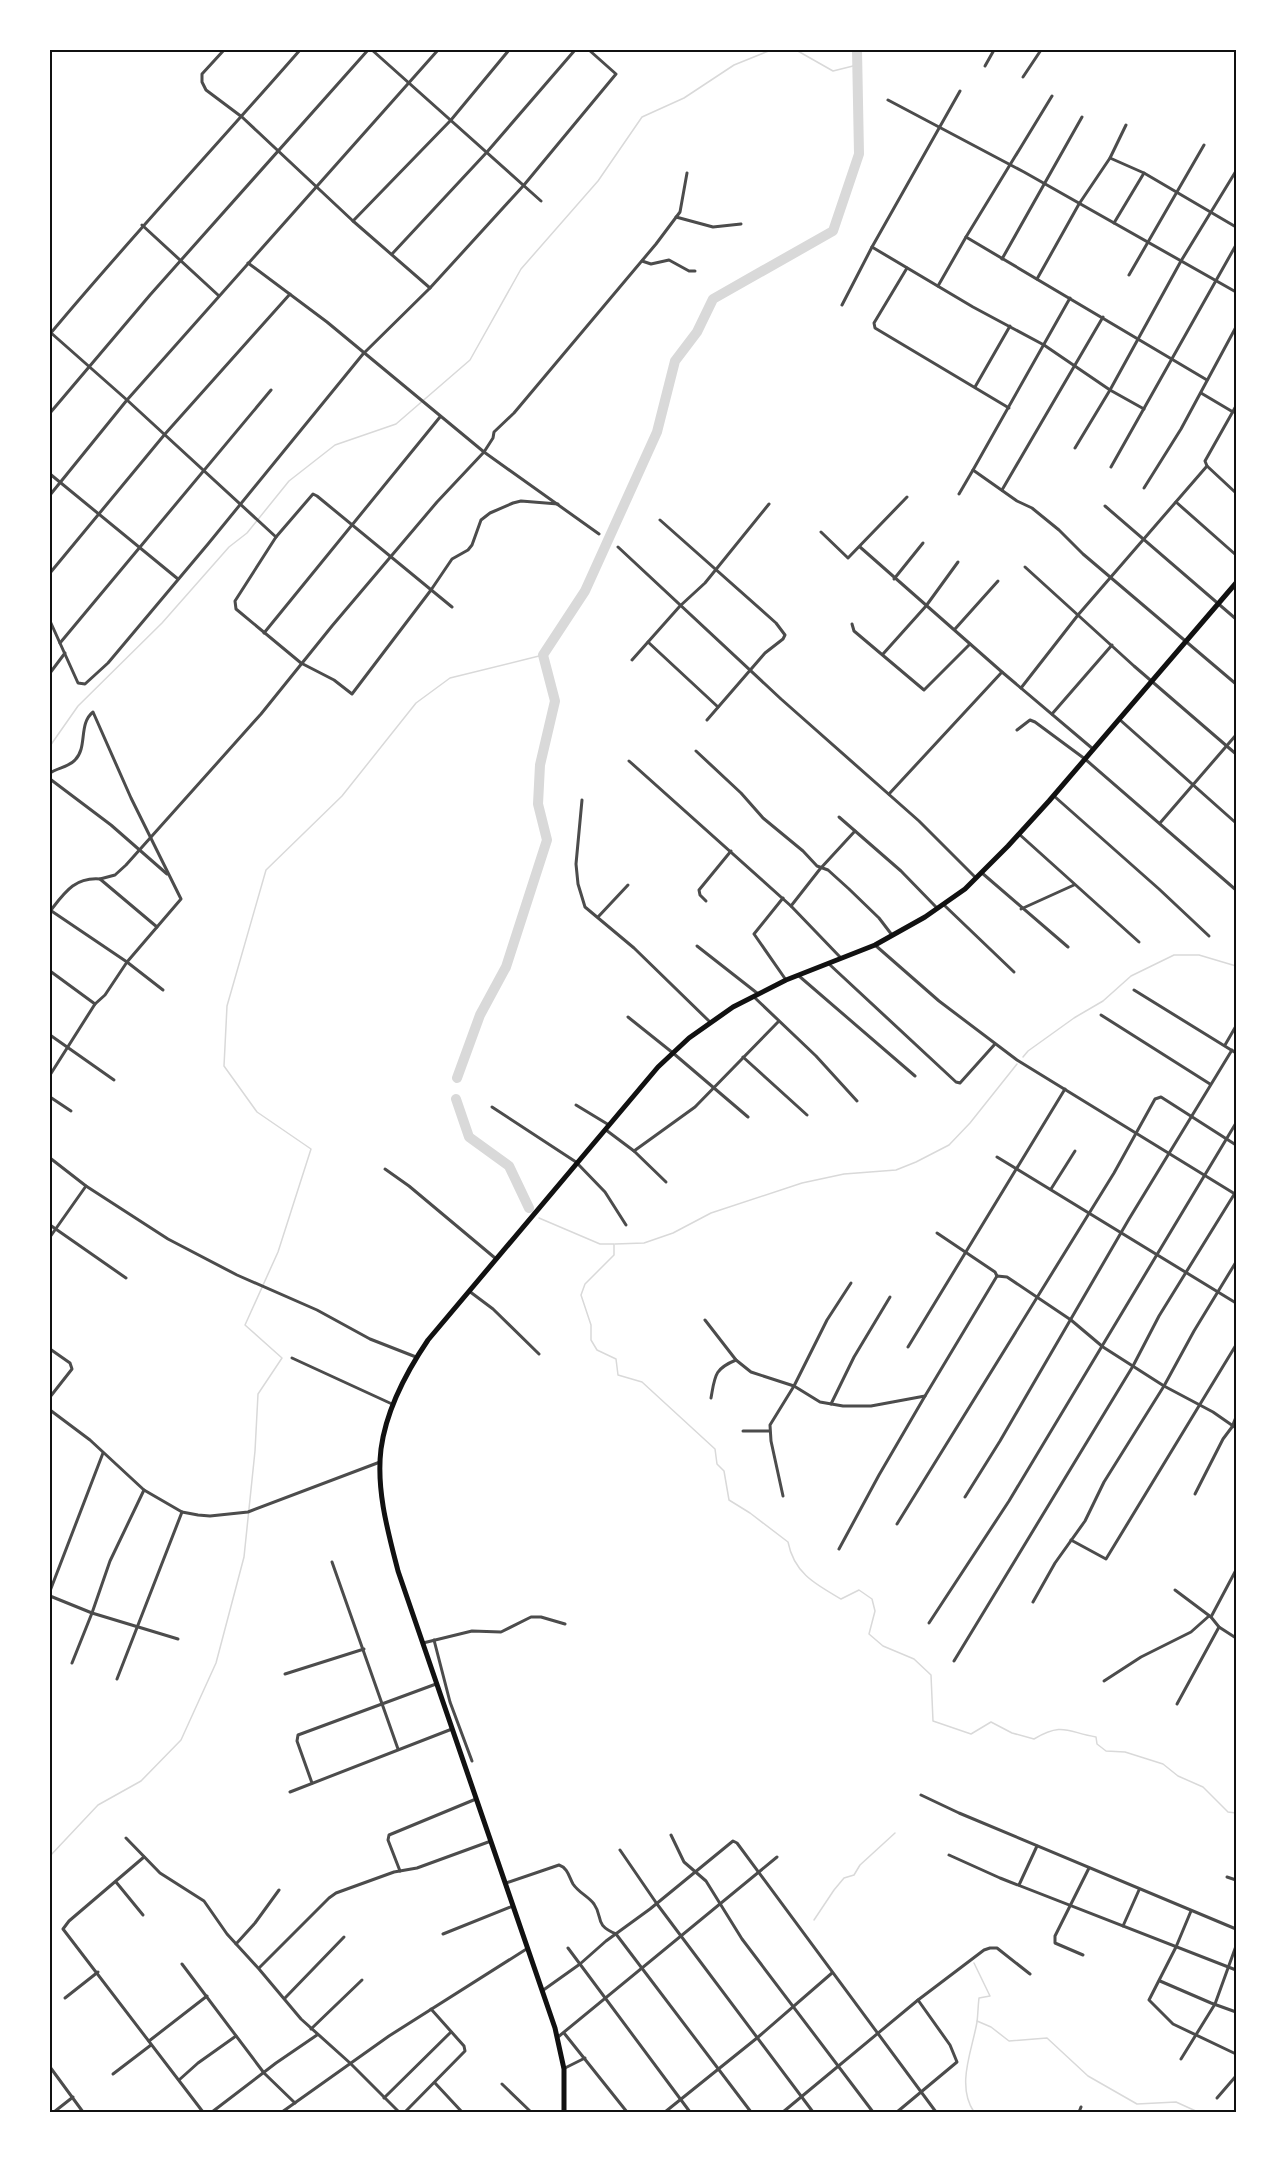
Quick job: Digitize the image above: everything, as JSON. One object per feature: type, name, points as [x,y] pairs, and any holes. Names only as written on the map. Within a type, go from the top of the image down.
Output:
[{"type":"highway","points":[[564,2112],[564,2069],[558,2037],[422,1643],[390,1541],[380,1462],[384,1435],[394,1404],[417,1357],[469,1290],[658,1067],[710,1022],[755,994],[875,945],[944,905],[976,879],[1054,796],[1236,583]]},
{"type":"street","points":[[224,50],[202,74],[202,82],[206,90],[219,102],[242,117],[353,221],[430,288]]},
{"type":"street","points":[[276,537],[165,434],[50,333],[142,225],[242,117],[300,50]]},
{"type":"street","points":[[50,413],[180,261],[370,50],[541,201]]},
{"type":"street","points":[[50,495],[127,400],[438,50]]},
{"type":"street","points":[[353,221],[450,120],[509,50]]},
{"type":"street","points":[[392,254],[487,152],[575,50]]},
{"type":"street","points":[[50,621],[78,682],[85,684],[108,663],[363,354],[430,288],[524,185],[616,74],[589,50]]},
{"type":"street","points":[[985,66],[994,50]]},
{"type":"street","points":[[1023,77],[1041,50]]},
{"type":"street","points":[[842,305],[960,91]]},
{"type":"street","points":[[938,286],[1052,96]]},
{"type":"street","points":[[888,100],[1043,183],[1236,292]]},
{"type":"street","points":[[1002,259],[1082,117]]},
{"type":"street","points":[[1037,279],[1079,204],[1110,158],[1126,126]]},
{"type":"street","points":[[1129,275],[1204,145]]},
{"type":"street","points":[[1110,158],[1143,173],[1236,227]]},
{"type":"street","points":[[1075,448],[1110,390],[1181,261],[1236,171]]},
{"type":"street","points":[[163,990],[127,962],[50,910],[74,883],[115,875],[151,838],[261,714],[301,663],[437,502],[484,452],[494,432],[514,413],[642,260],[681,209],[687,173]]},
{"type":"street","points":[[1113,223],[1143,173]]},
{"type":"street","points":[[675,217],[713,227],[741,224]]},
{"type":"street","points":[[142,225],[219,295]]},
{"type":"street","points":[[966,237],[1207,380]]},
{"type":"street","points":[[1111,467],[1236,245]]},
{"type":"street","points":[[872,247],[1044,345],[1110,390],[1144,409]]},
{"type":"street","points":[[642,260],[651,264],[669,260],[689,271],[695,271]]},
{"type":"street","points":[[248,263],[327,322],[484,452],[599,534]]},
{"type":"street","points":[[907,268],[874,326],[1009,408]]},
{"type":"street","points":[[50,573],[165,434],[290,294]]},
{"type":"street","points":[[959,494],[1070,298]]},
{"type":"street","points":[[1002,490],[1103,317]]},
{"type":"street","points":[[975,387],[1010,326]]},
{"type":"street","points":[[1144,488],[1236,327]]},
{"type":"street","points":[[60,643],[271,390]]},
{"type":"street","points":[[1200,393],[1233,412]]},
{"type":"street","points":[[1236,406],[1205,461],[1207,466],[1236,493]]},
{"type":"street","points":[[264,633],[440,417]]},
{"type":"street","points":[[1021,688],[1078,615],[1207,466]]},
{"type":"street","points":[[973,470],[1032,508],[1236,684]]},
{"type":"street","points":[[50,474],[178,579]]},
{"type":"street","points":[[452,607],[431,590],[390,558],[313,494],[276,537],[235,601],[236,609],[301,663],[354,693],[431,590],[452,558],[468,550],[472,545],[481,520],[487,515],[521,501],[558,504]]},
{"type":"street","points":[[820,532],[846,557],[851,556],[907,497]]},
{"type":"street","points":[[1176,502],[1236,555]]},
{"type":"street","points":[[632,660],[691,598],[769,504]]},
{"type":"street","points":[[1105,506],[1236,619]]},
{"type":"street","points":[[660,520],[776,623],[785,635],[750,670],[707,720]]},
{"type":"street","points":[[894,579],[923,543]]},
{"type":"street","points":[[618,547],[750,670],[948,848],[976,879]]},
{"type":"street","points":[[860,547],[894,579],[1094,749]]},
{"type":"street","points":[[883,654],[926,606],[958,562]]},
{"type":"street","points":[[1024,567],[1236,754]]},
{"type":"street","points":[[955,630],[998,581]]},
{"type":"street","points":[[852,624],[854,631],[924,690],[970,644]]},
{"type":"street","points":[[648,642],[718,707]]},
{"type":"street","points":[[1052,714],[1112,645]]},
{"type":"street","points":[[50,671],[65,653]]},
{"type":"street","points":[[889,794],[1002,672]]},
{"type":"street","points":[[50,772],[71,764],[76,759],[80,753],[84,726],[93,712],[181,899],[127,962],[105,995],[95,1004],[50,1075]]},
{"type":"street","points":[[1119,719],[1236,823]]},
{"type":"street","points":[[1017,730],[1032,720],[1085,759],[1236,890]]},
{"type":"street","points":[[1160,823],[1236,735]]},
{"type":"street","points":[[696,751],[741,793],[763,818],[803,850],[820,869],[828,870],[849,889],[879,918],[892,935]]},
{"type":"street","points":[[629,761],[783,898],[842,959]]},
{"type":"street","points":[[50,779],[111,825],[170,877]]},
{"type":"street","points":[[1054,796],[1209,936]]},
{"type":"street","points":[[582,800],[576,851],[579,884],[585,907],[634,948],[710,1022]]},
{"type":"street","points":[[839,817],[901,871],[937,909]]},
{"type":"street","points":[[791,906],[820,869],[855,831]]},
{"type":"street","points":[[1019,834],[1139,942]]},
{"type":"street","points":[[706,901],[700,895],[699,890],[731,851]]},
{"type":"street","points":[[982,873],[1021,909],[1068,947]]},
{"type":"street","points":[[100,879],[157,927]]},
{"type":"street","points":[[598,917],[628,885]]},
{"type":"street","points":[[1021,909],[1075,885]]},
{"type":"street","points":[[783,898],[754,934],[786,980]]},
{"type":"street","points":[[944,905],[1014,972]]},
{"type":"street","points":[[875,945],[939,1001],[994,1044],[1236,1194],[1159,1316],[1133,1366],[954,1661]]},
{"type":"street","points":[[697,946],[755,994],[778,1022],[816,1056],[857,1101]]},
{"type":"street","points":[[829,964],[956,1082],[960,1083],[994,1044]]},
{"type":"street","points":[[50,971],[95,1004]]},
{"type":"street","points":[[799,976],[915,1076]]},
{"type":"street","points":[[1134,990],[1236,1053]]},
{"type":"street","points":[[1101,1015],[1210,1084]]},
{"type":"street","points":[[628,1017],[748,1117]]},
{"type":"street","points":[[634,1151],[695,1107],[778,1022]]},
{"type":"street","points":[[1225,1046],[1236,1026]]},
{"type":"street","points":[[50,1035],[114,1080]]},
{"type":"street","points":[[965,1497],[1232,1050]]},
{"type":"street","points":[[743,1057],[807,1115]]},
{"type":"street","points":[[908,1347],[1065,1089]]},
{"type":"street","points":[[897,1524],[1137,1134],[1157,1097],[1161,1096],[1236,1145]]},
{"type":"street","points":[[50,1097],[71,1111]]},
{"type":"street","points":[[576,1105],[607,1127],[666,1182]]},
{"type":"street","points":[[492,1107],[576,1162],[605,1192],[626,1225]]},
{"type":"street","points":[[928,1623],[1004,1510],[1236,1123]]},
{"type":"street","points":[[1051,1189],[1076,1151]]},
{"type":"street","points":[[997,1157],[1236,1303]]},
{"type":"street","points":[[50,1158],[86,1186],[168,1239],[370,1339],[417,1357]]},
{"type":"street","points":[[385,1169],[410,1186],[495,1258]]},
{"type":"street","points":[[50,1237],[86,1186]]},
{"type":"street","points":[[50,1225],[126,1278]]},
{"type":"street","points":[[937,1233],[995,1272],[997,1276],[1011,1278],[1036,1298],[1071,1320],[1103,1347],[1164,1386],[1201,1405],[1234,1428]]},
{"type":"street","points":[[1033,1602],[1055,1563],[1085,1521],[1104,1482],[1164,1386],[1236,1262]]},
{"type":"street","points":[[839,1549],[879,1475],[997,1276]]},
{"type":"street","points":[[783,1496],[769,1431],[770,1425],[794,1386],[827,1320],[851,1283]]},
{"type":"street","points":[[469,1290],[493,1309],[539,1354]]},
{"type":"street","points":[[831,1404],[854,1357],[890,1297]]},
{"type":"street","points":[[705,1320],[736,1360],[756,1375],[794,1386],[812,1398],[831,1404],[871,1406],[925,1396]]},
{"type":"street","points":[[1071,1540],[1106,1559],[1236,1345]]},
{"type":"street","points":[[50,1349],[70,1363],[72,1369],[50,1397]]},
{"type":"street","points":[[292,1358],[394,1404]]},
{"type":"street","points":[[711,1398],[714,1379],[719,1369],[736,1360]]},
{"type":"street","points":[[50,1410],[90,1440],[144,1490],[182,1512],[210,1516],[248,1512],[380,1462]]},
{"type":"street","points":[[1195,1494],[1223,1439],[1234,1428],[1236,1417]]},
{"type":"street","points":[[743,1431],[769,1431]]},
{"type":"street","points":[[50,1591],[103,1453]]},
{"type":"street","points":[[72,1663],[110,1561],[144,1490]]},
{"type":"street","points":[[117,1679],[182,1512]]},
{"type":"street","points":[[333,1562],[398,1749]]},
{"type":"street","points":[[1104,1681],[1141,1657],[1191,1632],[1210,1616],[1236,1570]]},
{"type":"street","points":[[1175,1590],[1210,1616],[1219,1628],[1236,1638]]},
{"type":"street","points":[[50,1596],[178,1639]]},
{"type":"street","points":[[422,1643],[472,1631],[501,1632],[531,1617],[541,1617],[565,1624]]},
{"type":"street","points":[[1177,1704],[1219,1628]]},
{"type":"street","points":[[434,1640],[450,1702],[472,1761]]},
{"type":"street","points":[[285,1674],[364,1649]]},
{"type":"street","points":[[312,1783],[297,1741],[298,1735],[436,1684]]},
{"type":"street","points":[[290,1792],[452,1730]]},
{"type":"street","points":[[921,1795],[1139,1890],[1236,1929]]},
{"type":"street","points":[[400,1871],[388,1840],[389,1835],[476,1799]]},
{"type":"street","points":[[670,1835],[684,1862],[706,1881],[742,1939],[873,2112]]},
{"type":"street","points":[[126,1838],[168,1880],[204,1901],[236,1944],[311,2029],[350,2063],[399,2112]]},
{"type":"street","points":[[259,1969],[336,1893],[400,1871],[412,1870],[491,1841]]},
{"type":"street","points":[[542,1990],[580,1964],[657,1904],[733,1841],[759,1872],[936,2112]]},
{"type":"street","points":[[1019,1885],[1037,1846]]},
{"type":"street","points":[[620,1850],[657,1904],[813,2112]]},
{"type":"street","points":[[949,1855],[1019,1885],[1236,1970]]},
{"type":"street","points":[[144,1857],[63,1929],[203,2112]]},
{"type":"street","points":[[558,2037],[777,1857]]},
{"type":"street","points":[[504,1883],[559,1865],[562,1866],[576,1888],[595,1905],[602,1925],[616,1934],[750,2112]]},
{"type":"street","points":[[1083,1955],[1055,1943],[1055,1936],[1089,1868]]},
{"type":"street","points":[[1227,1877],[1236,1880]]},
{"type":"street","points":[[116,1882],[143,1915]]},
{"type":"street","points":[[236,1944],[279,1890]]},
{"type":"street","points":[[1122,1926],[1139,1890]]},
{"type":"street","points":[[443,1934],[513,1906]]},
{"type":"street","points":[[1191,1911],[1160,1981],[1150,1997],[1150,2004],[1173,2024],[1236,2054]]},
{"type":"street","points":[[284,1999],[344,1937]]},
{"type":"street","points":[[1181,2059],[1215,2004],[1236,1946]]},
{"type":"street","points":[[282,2112],[317,2090],[350,2063],[431,2009],[528,1948]]},
{"type":"street","points":[[568,1948],[690,2112]]},
{"type":"street","points":[[783,2112],[918,2000],[990,1948],[997,1948],[1030,1974]]},
{"type":"street","points":[[182,1964],[264,2073],[296,2103]]},
{"type":"street","points":[[65,1998],[98,1972]]},
{"type":"street","points":[[665,2112],[718,2071],[832,1973]]},
{"type":"street","points":[[311,2029],[362,1980]]},
{"type":"street","points":[[1160,1981],[1236,2012]]},
{"type":"street","points":[[148,2041],[207,1996]]},
{"type":"street","points":[[897,2112],[956,2065],[958,2059],[918,2000]]},
{"type":"street","points":[[405,2112],[465,2051],[464,2046],[431,2009]]},
{"type":"street","points":[[384,2098],[450,2032]]},
{"type":"street","points":[[564,2032],[627,2112]]},
{"type":"street","points":[[212,2112],[317,2035]]},
{"type":"street","points":[[179,2080],[198,2063],[236,2036]]},
{"type":"street","points":[[113,2074],[151,2045]]},
{"type":"street","points":[[564,2069],[585,2058]]},
{"type":"street","points":[[50,2067],[83,2112]]},
{"type":"street","points":[[1217,2098],[1236,2076]]},
{"type":"street","points":[[435,2083],[462,2112]]},
{"type":"street","points":[[502,2084],[531,2112]]},
{"type":"street","points":[[54,2112],[73,2097]]},
{"type":"street","points":[[291,2106],[295,2112]]},
{"type":"street","points":[[1079,2112],[1081,2107]]},
{"type":"waterway","points":[[50,746],[78,706],[162,623],[229,547],[247,533],[289,481],[335,445],[396,424],[470,360],[521,269],[598,181],[642,117],[684,98],[734,65],[771,50]]},
{"type":"waterway","points":[[796,50],[833,71],[857,65]]},
{"type":"waterway","points":[[457,1078],[480,1015],[506,967],[547,840],[538,804],[540,765],[555,701],[543,655],[585,591],[657,432],[675,361],[697,332],[713,299],[833,231],[859,154],[857,50]]},
{"type":"waterway","points":[[50,1856],[98,1805],[141,1781],[181,1740],[216,1663],[244,1557],[255,1451],[258,1394],[282,1358],[245,1325],[278,1252],[311,1149],[257,1112],[224,1066],[227,1006],[266,870],[342,796],[416,703],[450,678],[543,655]]},
{"type":"waterway","points":[[1023,1057],[1074,1018],[1103,1001],[1131,976],[1174,955],[1199,955],[1236,966]]},
{"type":"waterway","points":[[615,1244],[644,1243],[673,1233],[711,1213],[802,1183],[844,1174],[896,1170],[916,1162],[949,1145],[970,1123],[1017,1064]]},
{"type":"waterway","points":[[456,1099],[469,1137],[509,1166],[529,1208]]},
{"type":"waterway","points":[[539,1218],[600,1244],[614,1244],[614,1255],[585,1284],[581,1295],[591,1325],[591,1340],[597,1350],[616,1359],[618,1375],[642,1382],[715,1449],[717,1464],[724,1471],[729,1500],[788,1542],[795,1562],[807,1576],[841,1599],[859,1590],[872,1599],[875,1611],[869,1634],[883,1646],[914,1659],[931,1675],[933,1721],[971,1734],[991,1722],[1012,1733],[1034,1739],[1059,1730],[1096,1737],[1097,1744],[1106,1751],[1125,1752],[1163,1764],[1178,1776],[1203,1787],[1228,1812],[1236,1813]]},
{"type":"waterway","points":[[814,1920],[844,1878],[854,1875],[860,1865],[895,1833]]},
{"type":"waterway","points":[[974,1963],[990,1996],[979,1998],[977,2022],[967,2068],[966,2091],[974,2112]]},
{"type":"waterway","points":[[977,2021],[991,2027],[1009,2041],[1047,2038],[1088,2076],[1137,2104],[1176,2102],[1198,2112]]}]
